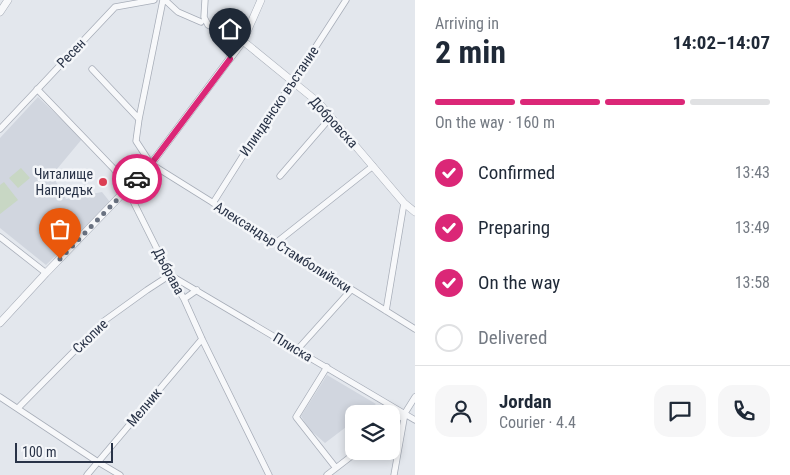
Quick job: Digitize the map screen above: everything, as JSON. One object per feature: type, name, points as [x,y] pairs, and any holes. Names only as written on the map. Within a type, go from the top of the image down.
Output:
[{"type":"street","points":[[0,12],[8,0]]},
{"type":"street","name":"Ресен","points":[[0,129],[116,7],[154,0]]},
{"type":"street","points":[[151,164],[136,141],[164,0],[178,12],[201,22]]},
{"type":"street","points":[[205,0],[204,17],[208,24],[243,41]]},
{"type":"street","points":[[0,323],[46,272],[151,164],[243,41],[261,0]]},
{"type":"street","name":"Илинденско въстание","points":[[213,202],[346,0]]},
{"type":"street","name":"Добровска","points":[[243,41],[319,103],[404,203],[415,211]]},
{"type":"street","points":[[92,68],[139,119]]},
{"type":"street","name":"Дъбрава","points":[[37,88],[114,169],[127,189],[184,299],[270,475]]},
{"type":"street","points":[[280,176],[331,117]]},
{"type":"street","name":"Александър Стамболийски","points":[[151,164],[415,329]]},
{"type":"street","points":[[277,242],[372,166]]},
{"type":"street","points":[[386,311],[404,203]]},
{"type":"street","points":[[0,237],[46,272]]},
{"type":"street","name":"Плиска","points":[[170,275],[415,420]]},
{"type":"street","name":"Скопие","points":[[18,408],[104,321],[170,275]]},
{"type":"street","points":[[184,299],[197,290]]},
{"type":"street","points":[[298,350],[352,290]]},
{"type":"street","name":"Мелник","points":[[87,475],[202,339]]},
{"type":"street","points":[[326,367],[296,417],[336,468]]},
{"type":"street","points":[[0,397],[120,475]]},
{"type":"street","points":[[400,417],[405,413],[415,397]]},
{"type":"street","points":[[394,475],[405,413]]},
{"type":"street","points":[[327,475],[346,460]]},
{"type":"shaded area","points":[[38,97],[82,139],[52,175],[66,199],[102,192],[110,202],[46,265],[0,228],[0,138]]},
{"type":"shaded area","points":[[327,375],[376,404],[345,405],[345,428],[325,443],[309,429],[301,416]]},
{"type":"green space","points":[[21,168],[30,178],[18,188],[9,178]]},
{"type":"green space","points":[[4,182],[18,200],[0,214],[0,185]]},
{"type":"way so far","points":[[60,259],[137,179]]},
{"type":"place","name":"Читалище Напредък","points":[[103,182]]},
{"type":"route","points":[[137,179],[151,164],[230,59]]}]
